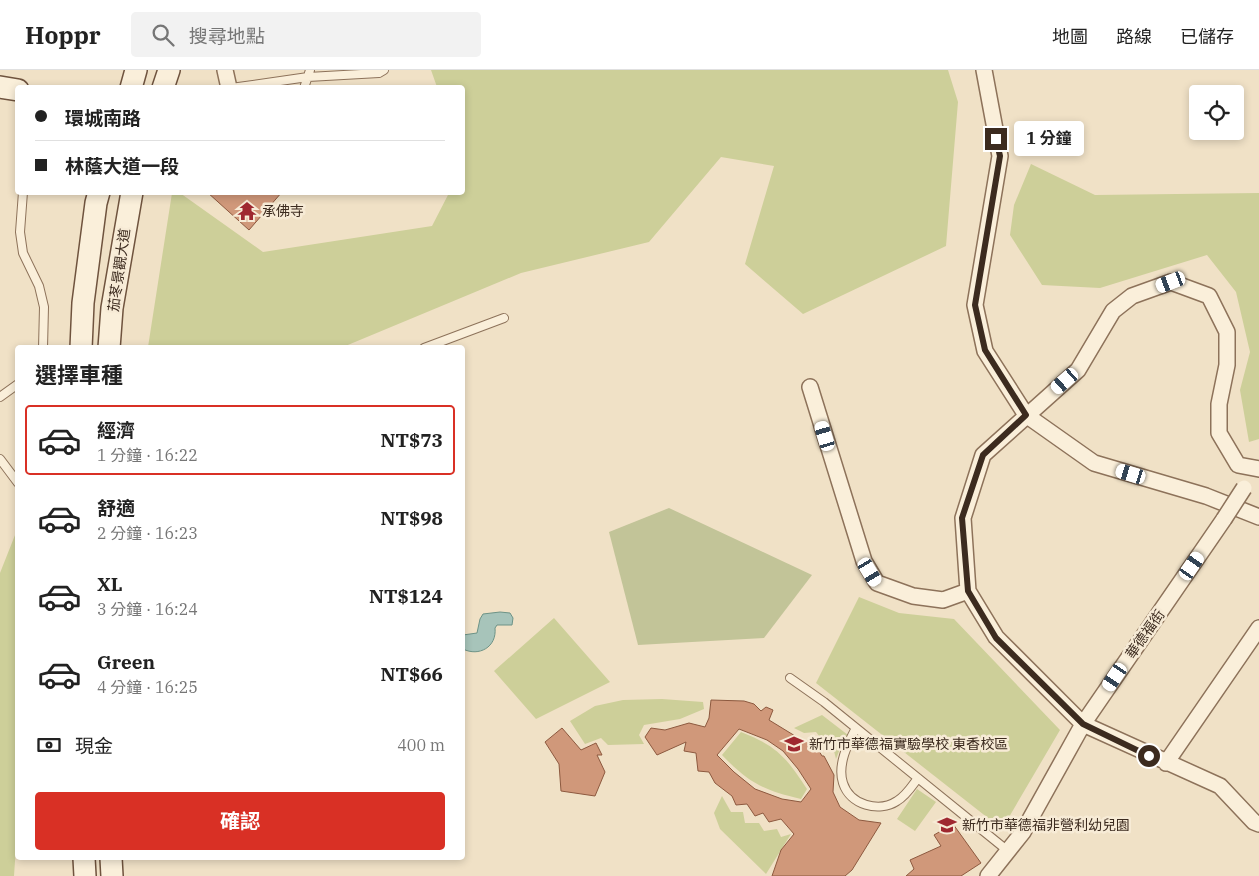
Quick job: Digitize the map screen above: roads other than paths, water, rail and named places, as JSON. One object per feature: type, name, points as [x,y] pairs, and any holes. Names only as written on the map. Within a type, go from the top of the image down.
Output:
[{"type":"street","points":[[132,85],[136,70]]},
{"type":"street","points":[[164,85],[169,70]]},
{"type":"street","points":[[225,70],[229,85]]},
{"type":"street","points":[[984,70],[1000,156],[975,305],[985,350],[1026,415],[1094,463],[1206,496],[1259,517]]},
{"type":"street","points":[[0,87],[15,90]]},
{"type":"street","points":[[81,345],[83,303],[98,195]]},
{"type":"street","name":"茄苳景觀大道","points":[[109,345],[112,308],[131,195]]},
{"type":"street","points":[[1259,469],[1238,465],[1219,433],[1219,404],[1227,365],[1227,332],[1209,296],[1171,282],[1132,296],[1113,311],[1078,370],[983,455],[962,518],[968,591],[996,638],[1083,724],[1220,786],[1254,822],[1259,824]]},
{"type":"street","points":[[810,388],[864,561],[877,583],[913,596],[943,600],[968,591]]},
{"type":"street","name":"華德福街","points":[[988,876],[1023,832],[1083,724],[1244,488],[1259,469]]},
{"type":"street","points":[[1166,763],[1259,628]]},
{"type":"street","points":[[84,860],[85,876]]},
{"type":"street","points":[[111,860],[112,876]]},
{"type":"lane","points":[[246,85],[309,73],[379,72],[384,70]]},
{"type":"lane","points":[[305,85],[309,73]]},
{"type":"lane","points":[[23,195],[20,232],[23,253],[38,286],[44,307],[43,345]]},
{"type":"lane","points":[[432,345],[504,318]]},
{"type":"lane","points":[[0,396],[15,386]]},
{"type":"lane","points":[[0,460],[15,479]]},
{"type":"lane","points":[[790,678],[856,728],[1008,851]]},
{"type":"lane","points":[[856,728],[845,749],[843,768],[842,782],[850,795],[872,807],[883,807],[897,801],[918,778]]},
{"type":"water","points":[[510,613],[513,618],[512,625],[497,625],[493,640],[486,649],[475,652],[465,650],[465,635],[477,633],[483,614]]},
{"type":"place","name":"承佛寺","points":[[247,211]]},
{"type":"place","name":"新竹市華德福實驗學校 東香校區","points":[[794,744]]},
{"type":"place","name":"新竹市華德福非營利幼兒園","points":[[947,825]]}]
